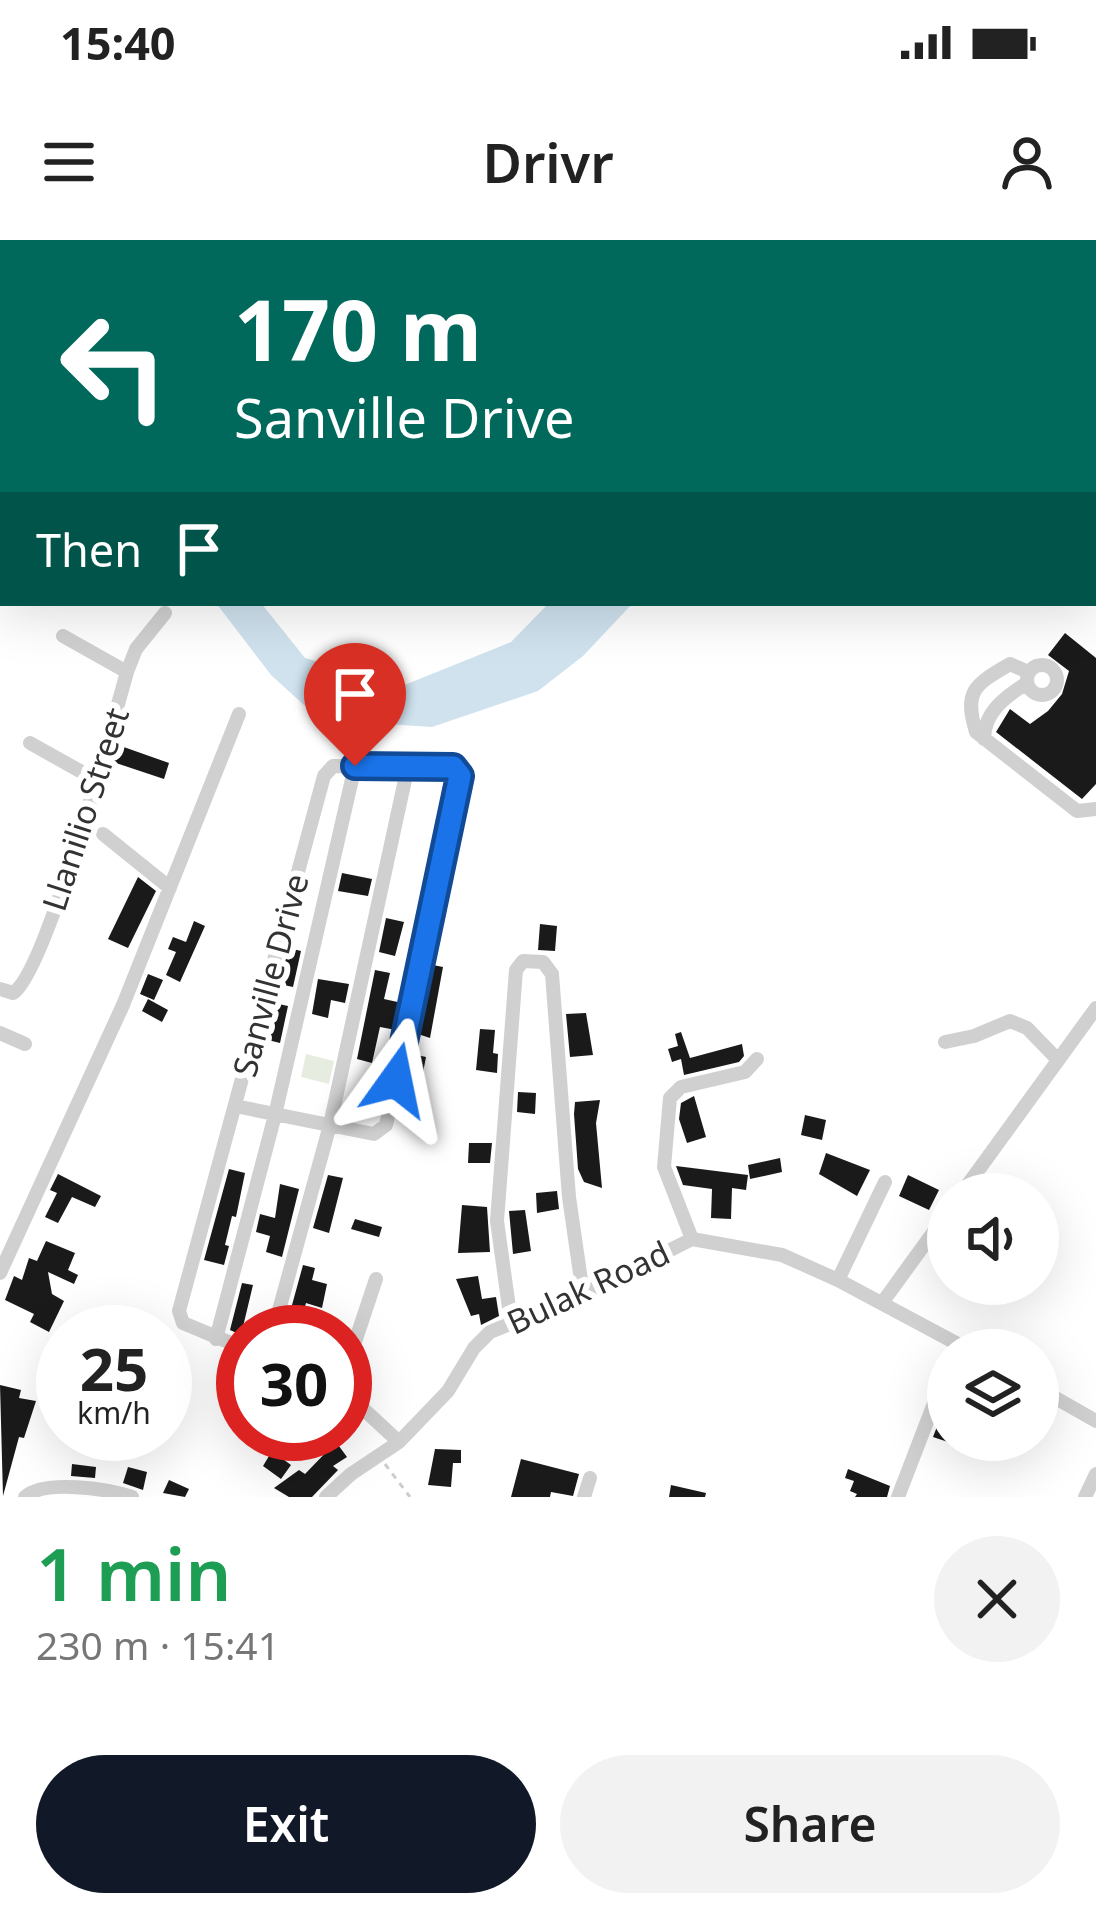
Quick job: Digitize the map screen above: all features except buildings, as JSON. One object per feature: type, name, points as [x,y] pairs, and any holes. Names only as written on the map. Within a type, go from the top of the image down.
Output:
[{"type":"street","name":"Llanilio Street","points":[[0,989],[20,990],[38,953],[127,672],[136,649],[166,613]]},
{"type":"street","points":[[63,636],[127,672]]},
{"type":"street","points":[[984,740],[991,713],[1028,678],[1010,664],[974,688],[970,699],[973,724],[984,740],[1077,811],[1096,809]]},
{"type":"street","points":[[0,1274],[123,1005],[239,714]]},
{"type":"street","points":[[30,743],[96,780]]},
{"type":"street","name":"Sanville Drive","points":[[216,1339],[183,1323],[179,1311],[324,776],[333,766],[355,766]]},
{"type":"street","points":[[225,1305],[275,1115],[355,766],[453,767],[460,776],[386,1125],[374,1134],[275,1115],[235,1106]]},
{"type":"street","points":[[280,1305],[330,1125],[408,766]]},
{"type":"street","points":[[103,834],[170,887]]},
{"type":"street","points":[[511,1322],[497,1221],[516,970],[524,962],[543,962],[552,974],[569,1197],[583,1294]]},
{"type":"street","points":[[976,1173],[1096,1008]]},
{"type":"street","points":[[945,1042],[1010,1021],[1027,1028],[1058,1060]]},
{"type":"street","points":[[986,1173],[1096,1022]]},
{"type":"street","points":[[0,1034],[25,1045]]},
{"type":"street","points":[[692,1239],[665,1177],[670,1098],[680,1087],[745,1072],[758,1059]]},
{"type":"street","points":[[838,1280],[885,1182]]},
{"type":"street","name":"Bulak Road","points":[[326,1497],[399,1442],[448,1391],[474,1348],[490,1332],[583,1294],[692,1239],[782,1255],[927,1329]]},
{"type":"street","points":[[885,1305],[927,1243]]},
{"type":"street","points":[[885,1305],[927,1252]]},
{"type":"street","points":[[367,1305],[376,1279]]},
{"type":"street","points":[[1059,1400],[1096,1420]]},
{"type":"street","points":[[372,1417],[399,1442]]},
{"type":"street","points":[[898,1497],[927,1422]]},
{"type":"street","points":[[1085,1497],[1096,1474]]},
{"type":"street","points":[[584,1497],[590,1478]]},
{"type":"street","points":[[26,1497],[38,1489],[113,1491],[132,1497]]},
{"type":"path","points":[[380,1458],[410,1497]]},
{"type":"shaded area","points":[[306,1054],[334,1061],[329,1084],[301,1077]]},
{"type":"water","points":[[218,606],[263,606],[305,658],[402,686],[511,642],[546,606],[630,606],[583,656],[538,691],[432,727],[341,721],[304,705],[271,675]]},
{"type":"route","points":[[355,766],[453,767],[460,776],[396,1080]]}]
